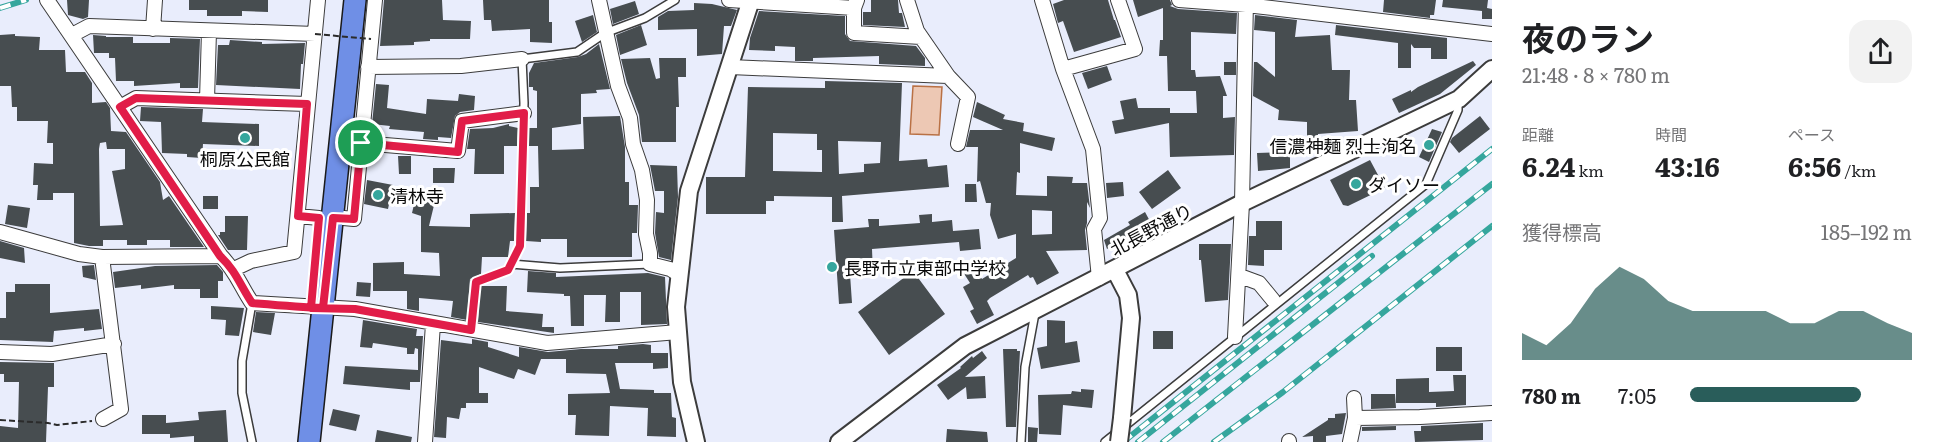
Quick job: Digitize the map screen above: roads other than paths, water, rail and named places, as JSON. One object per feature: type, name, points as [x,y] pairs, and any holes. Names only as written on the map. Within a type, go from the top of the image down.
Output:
[{"type":"main road","points":[[309,442],[341,0]]},
{"type":"main road","points":[[326,218],[355,0]]},
{"type":"main road","points":[[296,442],[317,308]]},
{"type":"street","points":[[47,0],[220,256],[234,269],[252,303],[355,309],[547,343],[678,332]]},
{"type":"street","points":[[153,29],[154,0]]},
{"type":"street","points":[[234,269],[251,261],[294,252],[318,0]]},
{"type":"street","points":[[298,216],[354,219],[375,0]]},
{"type":"street","points":[[599,0],[618,86],[630,118],[633,144],[642,170],[647,200],[646,234],[650,264],[680,274]]},
{"type":"street","points":[[729,0],[855,4],[854,33],[921,37]]},
{"type":"street","points":[[907,0],[917,31],[948,76],[968,97],[958,144]]},
{"type":"street","points":[[1042,0],[1063,69],[1093,149],[1100,218],[1094,230],[1099,278]]},
{"type":"street","points":[[1063,69],[1135,49],[1118,0]]},
{"type":"street","points":[[1179,0],[1246,2],[1492,34]]},
{"type":"street","points":[[696,442],[682,382],[676,307],[689,191],[751,1]]},
{"type":"street","points":[[1235,337],[1240,276],[1246,2]]},
{"type":"street","points":[[72,35],[89,26],[315,34]]},
{"type":"street","points":[[207,100],[209,31]]},
{"type":"street","points":[[368,68],[461,66],[522,59]]},
{"type":"street","points":[[730,67],[948,76]]},
{"type":"street","name":"北長野通り","points":[[839,442],[965,346],[1242,203],[1459,99],[1492,69]]},
{"type":"street","points":[[120,107],[136,98],[307,104]]},
{"type":"street","points":[[361,143],[458,152],[462,121],[524,113]]},
{"type":"street","points":[[0,231],[79,254],[102,257],[220,256]]},
{"type":"street","points":[[102,257],[121,410],[103,419]]},
{"type":"street","points":[[1115,270],[1128,295],[1131,318],[1119,442]]},
{"type":"street","points":[[1240,276],[1259,282],[1274,300]]},
{"type":"street","points":[[425,442],[433,324]]},
{"type":"street","points":[[0,352],[52,354],[114,344]]},
{"type":"street","points":[[1350,442],[1355,418],[1354,398]]},
{"type":"street","points":[[1355,418],[1492,413]]},
{"type":"lane","points":[[471,330],[476,282],[508,270],[520,246],[524,113],[522,59],[577,52],[605,33],[645,18],[675,0]]},
{"type":"lane","points":[[1105,442],[1426,184],[1458,110],[1459,99]]},
{"type":"lane","points":[[511,264],[560,268],[650,264]]},
{"type":"lane","points":[[252,303],[242,361],[242,393],[252,442]]},
{"type":"lane","points":[[1021,442],[1025,367],[1035,311]]},
{"type":"railway","points":[[0,8],[26,0]]},
{"type":"railway","points":[[1123,442],[1492,149]]},
{"type":"railway","points":[[1163,442],[1492,184]]},
{"type":"railway","points":[[1214,442],[1283,392],[1492,226]]},
{"type":"railway","points":[[1138,442],[1372,256]]},
{"type":"place","name":"桐原公民館","points":[[245,138]]},
{"type":"place","name":"信濃神麺 烈士洵名","points":[[1429,145]]},
{"type":"place","name":"ダイソー","points":[[1356,184]]},
{"type":"place","name":"清林寺","points":[[378,195]]},
{"type":"place","name":"長野市立東部中学校","points":[[832,267]]}]
